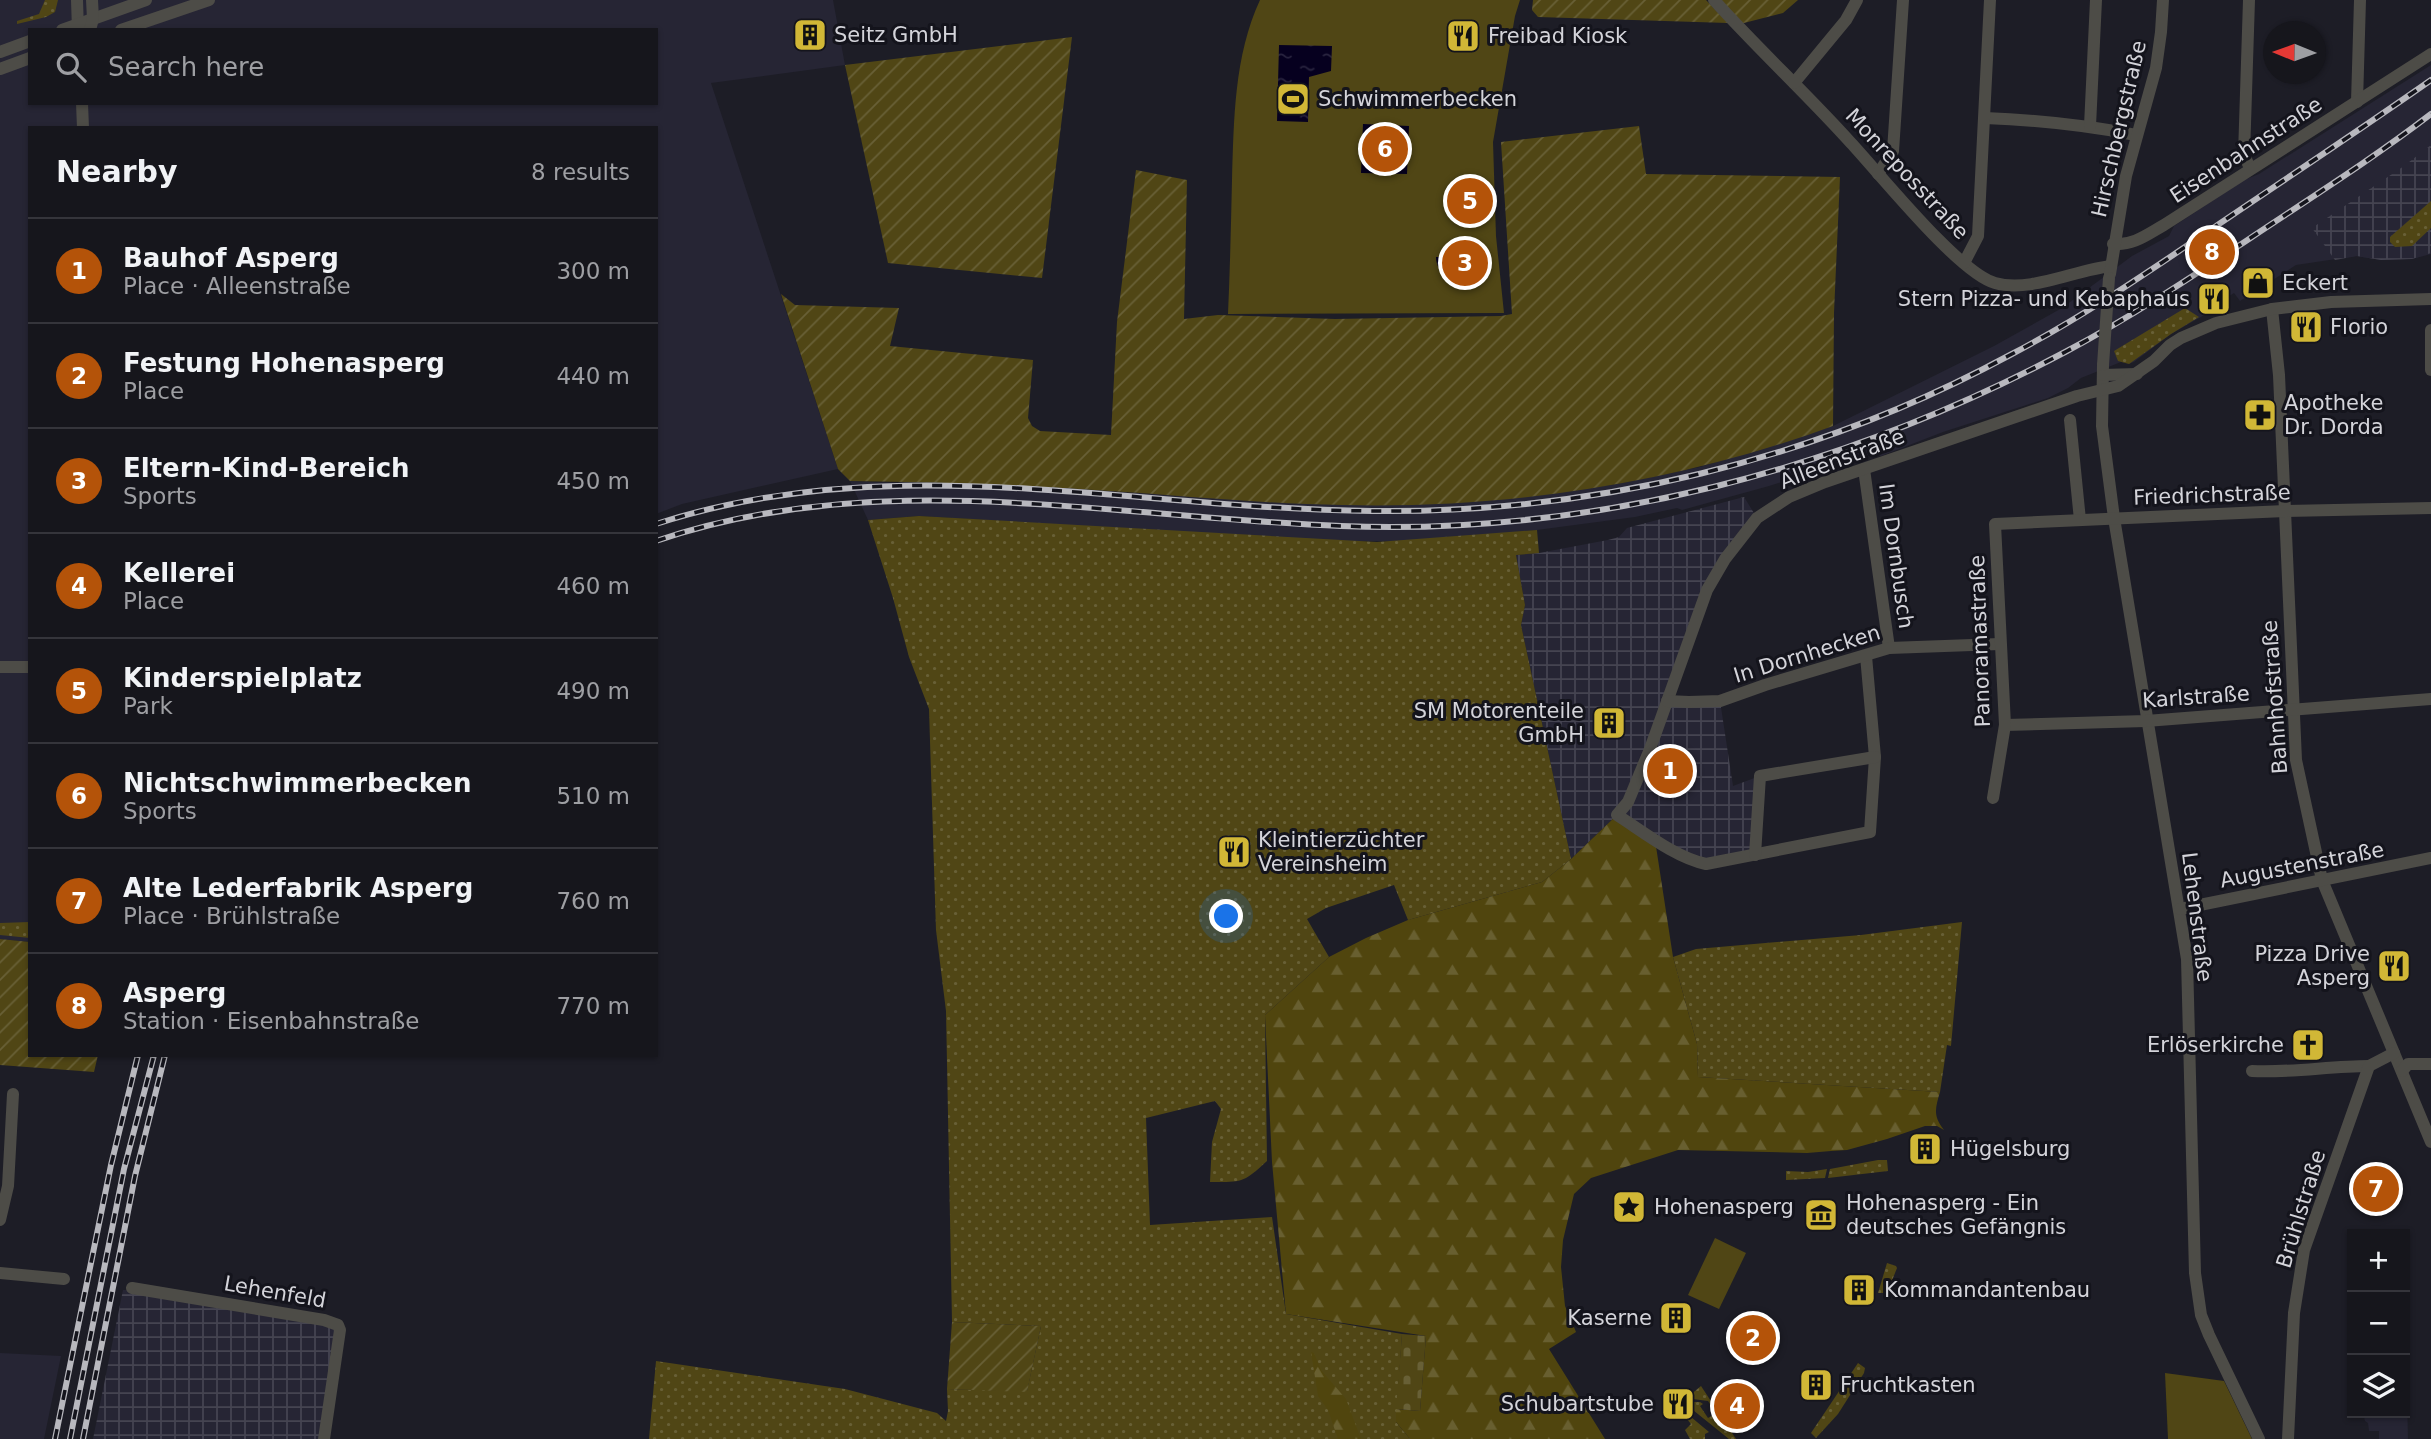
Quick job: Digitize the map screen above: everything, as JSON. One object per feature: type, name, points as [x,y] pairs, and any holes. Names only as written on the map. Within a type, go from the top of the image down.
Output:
[{"type":"street","points":[[77,0],[77,27],[91,24],[146,0]]},
{"type":"street","points":[[91,24],[92,0]]},
{"type":"street","points":[[127,28],[209,0]]},
{"type":"street","name":"Monreposstraße","points":[[1714,0],[1978,276],[1997,284],[2014,285],[2110,272]]},
{"type":"street","points":[[1794,83],[1846,20],[1857,0]]},
{"type":"street","points":[[1878,174],[1893,151],[1903,0]]},
{"type":"street","points":[[1964,263],[1978,236],[1990,0]]},
{"type":"street","points":[[2090,126],[2096,0]]},
{"type":"street","name":"Hirschbergstraße","points":[[2103,370],[2113,244],[2136,135],[2156,68],[2163,0]]},
{"type":"street","points":[[2249,0],[2244,155],[2250,168]]},
{"type":"street","points":[[2357,103],[2360,0]]},
{"type":"street","points":[[0,52],[28,42]]},
{"type":"street","name":"Eisenbahnstraße","points":[[2113,244],[2133,242],[2154,231],[2431,54]]},
{"type":"street","points":[[0,69],[28,59]]},
{"type":"street","points":[[82,105],[83,126]]},
{"type":"street","points":[[1985,118],[2090,126],[2136,135]]},
{"type":"street","name":"Alleenstraße","points":[[1755,855],[1714,864],[1700,863],[1655,840],[1617,815],[1628,802],[1650,749],[1707,590],[1725,559],[1757,518],[1788,497],[2069,399],[2102,392],[2126,382],[2170,345],[2216,323],[2272,309],[2339,302],[2431,299]]},
{"type":"street","name":"Bahnhofstraße","points":[[2272,309],[2279,375],[2296,760],[2322,880],[2431,1142]]},
{"type":"street","points":[[2431,330],[2431,370]]},
{"type":"street","points":[[2103,370],[2137,374]]},
{"type":"street","name":"Lehenstraße","points":[[2103,370],[2102,426],[2114,518],[2187,959],[2198,1297],[2209,1335],[2259,1439]]},
{"type":"street","points":[[2070,420],[2080,520]]},
{"type":"street","name":"Im Dornbusch","points":[[1864,469],[1889,648]]},
{"type":"street","name":"Friedrichstraße","points":[[1995,524],[2285,511],[2431,508]]},
{"type":"street","name":"Panoramastraße","points":[[1993,798],[2005,725],[1995,524]]},
{"type":"street","name":"In Dornhecken","points":[[1667,701],[1720,701],[1889,648],[2000,644]]},
{"type":"street","points":[[1866,656],[1875,757],[1870,832],[1755,855],[1760,776],[1875,757]]},
{"type":"street","points":[[0,667],[28,667]]},
{"type":"street","name":"Karlstraße","points":[[2005,725],[2146,720],[2431,699]]},
{"type":"street","name":"Augustenstraße","points":[[2180,909],[2431,858]]},
{"type":"street","points":[[2252,1071],[2278,1072],[2331,1066],[2369,1066],[2394,1054]]},
{"type":"street","points":[[2402,1071],[2408,1064],[2431,1064]]},
{"type":"street","name":"Brühlstraße","points":[[2288,1439],[2294,1313],[2304,1250],[2369,1066]]},
{"type":"street","points":[[0,1220],[8,1186],[13,1094]]},
{"type":"street","points":[[0,1273],[64,1279]]},
{"type":"street","name":"Lehenfeld","points":[[132,1288],[324,1320],[338,1325],[340,1330],[324,1439]]},
{"type":"shaded area","points":[[0,0],[833,0],[845,65],[711,83],[838,469],[682,504],[658,513],[658,126],[28,126],[28,942],[0,939]]},
{"type":"shaded area","points":[[2431,65],[2431,254],[2412,259],[2381,260],[2356,256],[2296,265],[2240,301],[2234,293],[2214,306],[2215,309],[2171,334],[2134,362],[2121,362],[2081,378],[2048,398],[1943,432],[1881,456],[1874,453],[1682,510],[1677,508],[1635,517],[1537,530],[1420,541],[1330,541],[919,516],[868,520],[850,481],[1107,491],[1345,505],[1438,503],[1532,496],[1617,484],[1700,467],[1833,426],[1994,346],[2062,308],[2132,256],[2169,236],[2174,226]]},
{"type":"shaded area","points":[[2431,145],[2431,253],[2412,259],[2381,260],[2357,256],[2335,260],[2312,228]]},
{"type":"shaded area","points":[[1744,497],[1757,518],[1725,559],[1667,700],[1720,701],[1733,786],[1760,776],[1755,855],[1706,864],[1617,815],[1571,859],[1521,625],[1525,605],[1516,555],[1608,540],[1619,537],[1627,528]]},
{"type":"shaded area","points":[[123,1290],[147,1290],[338,1325],[322,1439],[93,1439]]},
{"type":"shaded area","points":[[0,1353],[61,1356],[44,1439],[0,1439]]},
{"type":"shaded area","points":[[2364,1418],[2408,1418],[2408,1439],[2379,1439],[2379,1431],[2369,1431]]},
{"type":"green space","points":[[45,0],[58,0],[55,12],[17,24],[17,21],[39,14]]},
{"type":"green space","points":[[1260,0],[1520,0],[1493,142],[1496,236],[1504,313],[1228,314],[1237,88],[1245,43]]},
{"type":"green space","points":[[1533,0],[1706,0],[1728,23],[1538,17],[1532,10]]},
{"type":"green space","points":[[1719,0],[1798,0],[1783,13],[1740,24]]},
{"type":"green space","points":[[1072,37],[1042,278],[888,263],[845,65]]},
{"type":"green space","points":[[1639,126],[1646,174],[1840,177],[1834,313],[1833,426],[1714,463],[1653,477],[1530,497],[1467,502],[1405,505],[1314,504],[1045,487],[850,481],[838,469],[781,294],[795,305],[899,308],[890,346],[1033,360],[1028,418],[1032,426],[1040,431],[1111,435],[1117,322],[1136,170],[1187,180],[1184,319],[1218,315],[1335,319],[1501,316],[1512,314],[1501,142]]},
{"type":"green space","points":[[2431,201],[2431,228],[2412,246],[2395,247],[2390,242],[2390,237]]},
{"type":"green space","points":[[2185,308],[2199,317],[2129,364],[2118,361],[2114,351]]},
{"type":"green space","points":[[919,516],[1377,542],[1537,530],[1539,553],[1516,555],[1525,605],[1521,625],[1571,859],[1542,882],[1408,920],[1394,885],[1326,908],[1307,919],[1329,957],[1265,1015],[1267,1161],[1253,1174],[1242,1180],[1210,1182],[1212,1142],[1221,1109],[1215,1101],[1146,1118],[1150,1225],[1272,1217],[1286,1314],[1402,1334],[1396,1422],[1410,1439],[649,1439],[656,1361],[845,1389],[937,1413],[946,1421],[947,1389],[1027,1391],[1041,1326],[952,1322],[946,1011],[936,930],[929,709],[909,657],[868,520]]},
{"type":"green space","points":[[1617,815],[1655,840],[1673,957],[1697,1044],[1698,1077],[1940,1092],[1936,1112],[1944,1130],[1937,1126],[1925,1126],[1847,1150],[1807,1153],[1678,1150],[1591,1178],[1574,1194],[1563,1240],[1561,1267],[1565,1306],[1576,1332],[1549,1349],[1605,1439],[1410,1439],[1396,1422],[1396,1409],[1420,1411],[1426,1336],[1286,1314],[1272,1162],[1265,1015],[1329,957],[1366,938],[1408,920],[1542,882],[1571,859]]},
{"type":"green space","points":[[28,922],[28,938],[0,935],[0,923]]},
{"type":"green space","points":[[1962,922],[1951,1046],[1947,1045],[1940,1092],[1698,1077],[1697,1044],[1673,957],[1696,949],[1861,935]]},
{"type":"green space","points":[[0,939],[28,942],[28,1057],[98,1057],[94,1072],[0,1065]]},
{"type":"green space","points":[[1887,1160],[1888,1171],[1828,1178],[1830,1169]]},
{"type":"green space","points":[[1827,1169],[1825,1178],[1786,1180],[1786,1171]]},
{"type":"green space","points":[[1715,1238],[1746,1253],[1719,1309],[1688,1295]]},
{"type":"green space","points":[[1887,1263],[1897,1268],[1887,1293],[1878,1293]]},
{"type":"green space","points":[[952,1322],[1041,1326],[1027,1392],[947,1389]]},
{"type":"green space","points":[[1402,1334],[1426,1336],[1420,1411],[1396,1409]]},
{"type":"green space","points":[[1311,1352],[1314,1353],[1321,1370],[1346,1399],[1361,1439],[1338,1439],[1328,1410],[1318,1396]]},
{"type":"green space","points":[[1858,1363],[1865,1368],[1864,1373],[1838,1414],[1816,1438],[1811,1433]]},
{"type":"green space","points":[[2165,1373],[2224,1381],[2252,1439],[2168,1439]]},
{"type":"green space","points":[[1701,1386],[1736,1439],[1729,1439],[1688,1406],[1693,1402],[1700,1402],[1708,1418],[1716,1413],[1708,1401],[1689,1396]]},
{"type":"green space","points":[[1685,1412],[1709,1432],[1705,1434],[1705,1439],[1690,1439],[1685,1430],[1691,1424],[1682,1413]]},
{"type":"water","name":"Schwimmerbecken","points":[[1279,45],[1332,46],[1331,71],[1309,77],[1308,122],[1277,121]]},
{"type":"water","points":[[1363,124],[1409,126],[1407,174],[1361,173]]},
{"type":"water","points":[[1456,244],[1465,248],[1468,254],[1473,252],[1474,256],[1472,271],[1463,279],[1455,261],[1447,276],[1437,263],[1436,257],[1443,257],[1447,248]]},
{"type":"railway","points":[[658,523],[745,501],[834,489],[923,486],[1013,488],[1282,508],[1372,511],[1538,503],[1620,491],[1701,474],[1860,424],[1936,392],[2010,355],[2142,276],[2431,80]]},
{"type":"railway","points":[[658,540],[740,518],[825,505],[910,501],[996,502],[1341,526],[1435,526],[1530,519],[1623,506],[1715,486],[1806,461],[1895,430],[1982,393],[2067,351],[2194,275],[2350,172],[2431,114]]},
{"type":"railway","points":[[55,1439],[111,1165],[138,1057]]},
{"type":"railway","points":[[70,1439],[124,1169],[153,1057]]},
{"type":"railway","points":[[83,1439],[135,1176],[165,1057]]},
{"type":"place","name":"Seitz GmbH","points":[[810,35]]},
{"type":"place","name":"Freibad Kiosk","points":[[1463,36]]},
{"type":"place","name":"Schwimmerbecken","points":[[1293,99]]},
{"type":"place","name":"Nichtschwimmerbecken","points":[[1385,149]]},
{"type":"place","name":"Kinderspielplatz","points":[[1470,201]]},
{"type":"place","name":"Asperg","points":[[2212,252]]},
{"type":"place","name":"Eltern-Kind-Bereich","points":[[1465,263]]},
{"type":"place","name":"Eckert","points":[[2258,283]]},
{"type":"place","name":"Stern Pizza- und Kebaphaus","points":[[2214,299]]},
{"type":"place","name":"Florio","points":[[2306,327]]},
{"type":"place","name":"Apotheke Dr. Dorda","points":[[2260,415]]},
{"type":"place","name":"SM Motorenteile GmbH","points":[[1609,723]]},
{"type":"place","name":"Bauhof Asperg","points":[[1670,771]]},
{"type":"place","name":"Kleintierzüchter Vereinsheim","points":[[1234,852]]},
{"type":"place","name":"Pizza Drive Asperg","points":[[2394,966]]},
{"type":"place","name":"Erlöserkirche","points":[[2308,1045]]},
{"type":"place","name":"Hügelsburg","points":[[1925,1149]]},
{"type":"place","name":"Alte Lederfabrik Asperg","points":[[2376,1189]]},
{"type":"place","name":"Hohenasperg","points":[[1629,1207]]},
{"type":"place","name":"Hohenasperg - Ein deutsches Gefängnis","points":[[1821,1215]]},
{"type":"place","name":"Kommandantenbau","points":[[1859,1290]]},
{"type":"place","name":"Kaserne","points":[[1676,1318]]},
{"type":"place","name":"Festung Hohenasperg","points":[[1753,1338]]},
{"type":"place","name":"Fruchtkasten","points":[[1816,1385]]},
{"type":"place","name":"Schubartstube","points":[[1678,1404]]},
{"type":"place","name":"Kellerei","points":[[1737,1406]]}]
